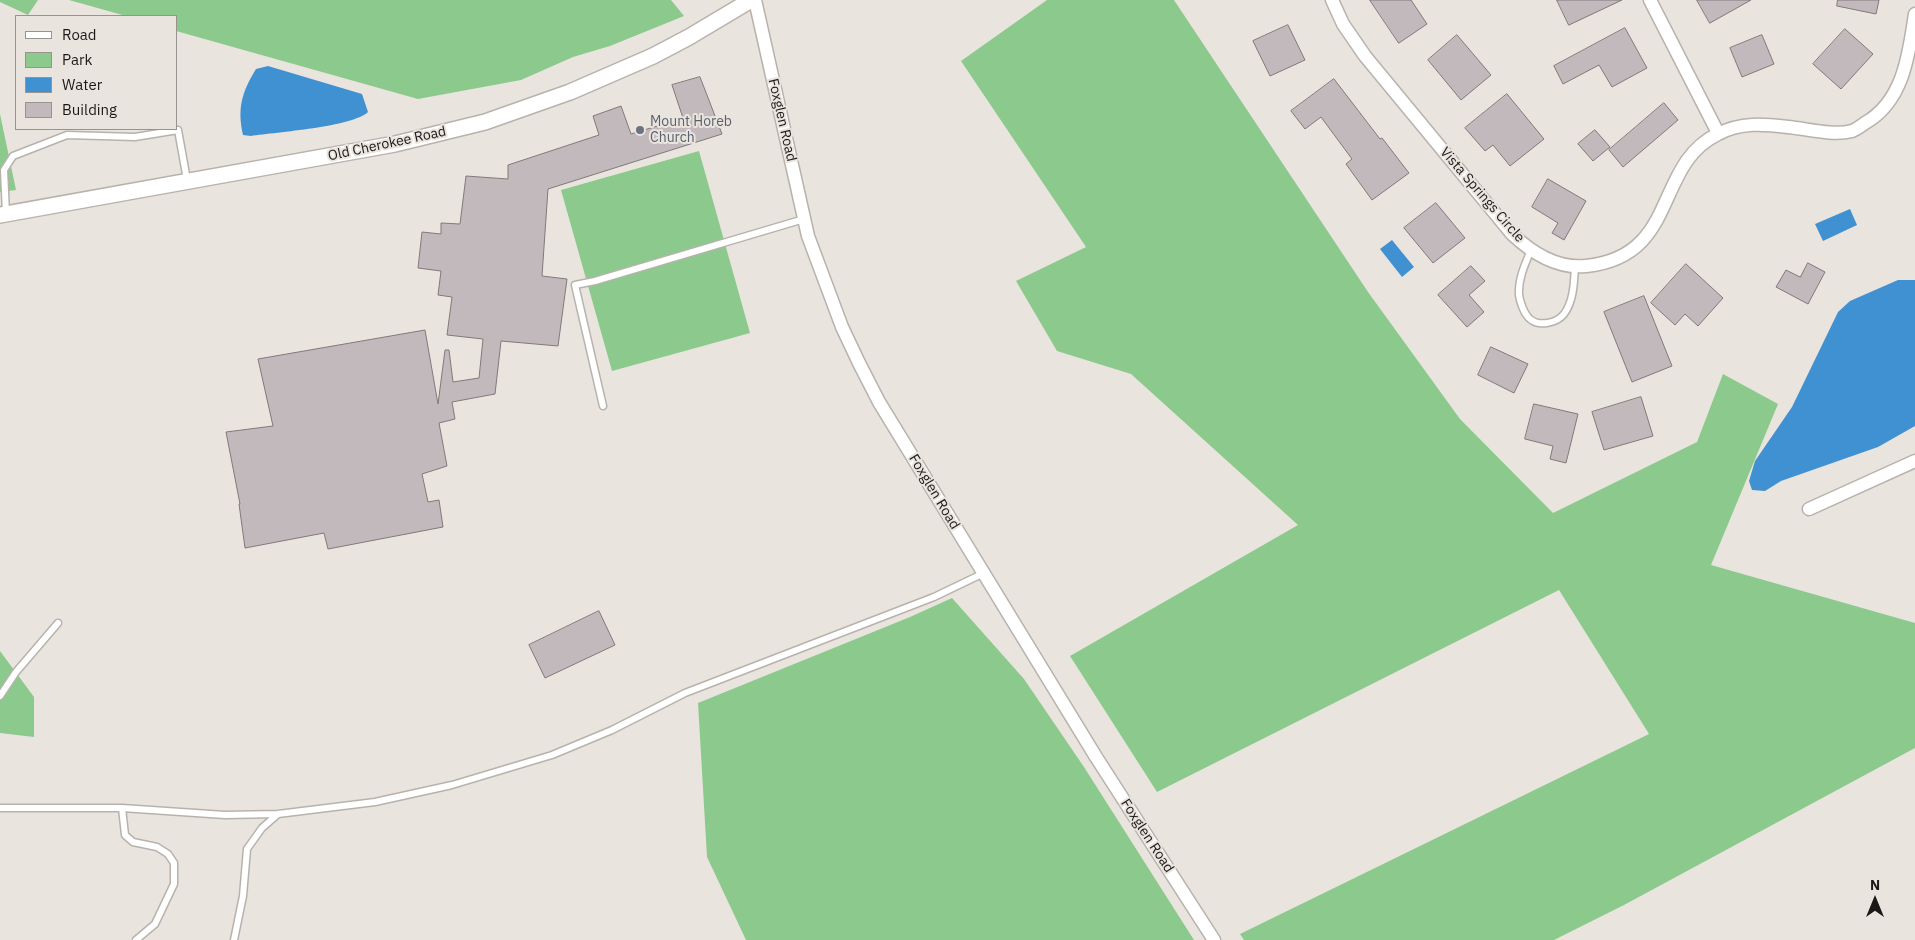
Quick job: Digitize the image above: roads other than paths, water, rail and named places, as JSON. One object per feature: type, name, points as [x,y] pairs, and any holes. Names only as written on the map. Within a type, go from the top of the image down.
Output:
[{"type":"street","name":"Old Cherokee Road","points":[[3,214],[395,144],[485,122],[570,92],[653,56],[689,37],[750,0]]},
{"type":"street","name":"Foxglen Road","points":[[754,0],[808,236],[858,363],[879,402],[1096,757],[1214,940]]},
{"type":"street","name":"Vista Springs Circle","points":[[1332,0],[1342,24],[1365,56],[1512,234],[1531,250],[1551,262],[1575,266],[1611,262],[1636,247],[1654,228],[1686,160],[1704,142],[1718,133],[1736,126],[1758,124],[1833,132],[1853,130],[1874,118],[1894,95],[1902,80],[1915,14]]},
{"type":"street","points":[[1650,0],[1718,133]]},
{"type":"street","points":[[1809,509],[1915,461]]},
{"type":"lane","points":[[3,214],[4,170],[13,156],[67,135],[135,137],[178,130],[187,181]]},
{"type":"lane","points":[[603,406],[575,285],[595,281],[804,219]]},
{"type":"lane","points":[[1531,250],[1521,276],[1519,294],[1522,306],[1530,320],[1542,324],[1553,322],[1564,315],[1572,298],[1575,266]]},
{"type":"lane","points":[[0,808],[122,808],[225,816],[278,814],[375,802],[452,785],[552,755],[612,730],[686,694],[934,597],[984,573]]},
{"type":"lane","points":[[0,696],[16,672],[58,623]]},
{"type":"lane","points":[[122,808],[125,835],[134,842],[157,847],[168,854],[174,863],[174,884],[155,924],[136,940]]},
{"type":"lane","points":[[234,940],[243,896],[248,849],[262,828],[278,814]]},
{"type":"water","points":[[268,66],[362,94],[368,112],[347,122],[331,125],[251,136],[243,135],[241,108],[244,93],[256,69]]},
{"type":"water","points":[[1850,209],[1857,225],[1823,241],[1815,224]]},
{"type":"water","points":[[1392,240],[1414,267],[1402,277],[1380,249]]},
{"type":"water","points":[[1898,280],[1915,280],[1915,426],[1878,447],[1781,481],[1765,491],[1752,490],[1749,481],[1755,461],[1792,407],[1838,312],[1850,301]]},
{"type":"place","name":"Mount Horeb Church","points":[[640,130]]}]
